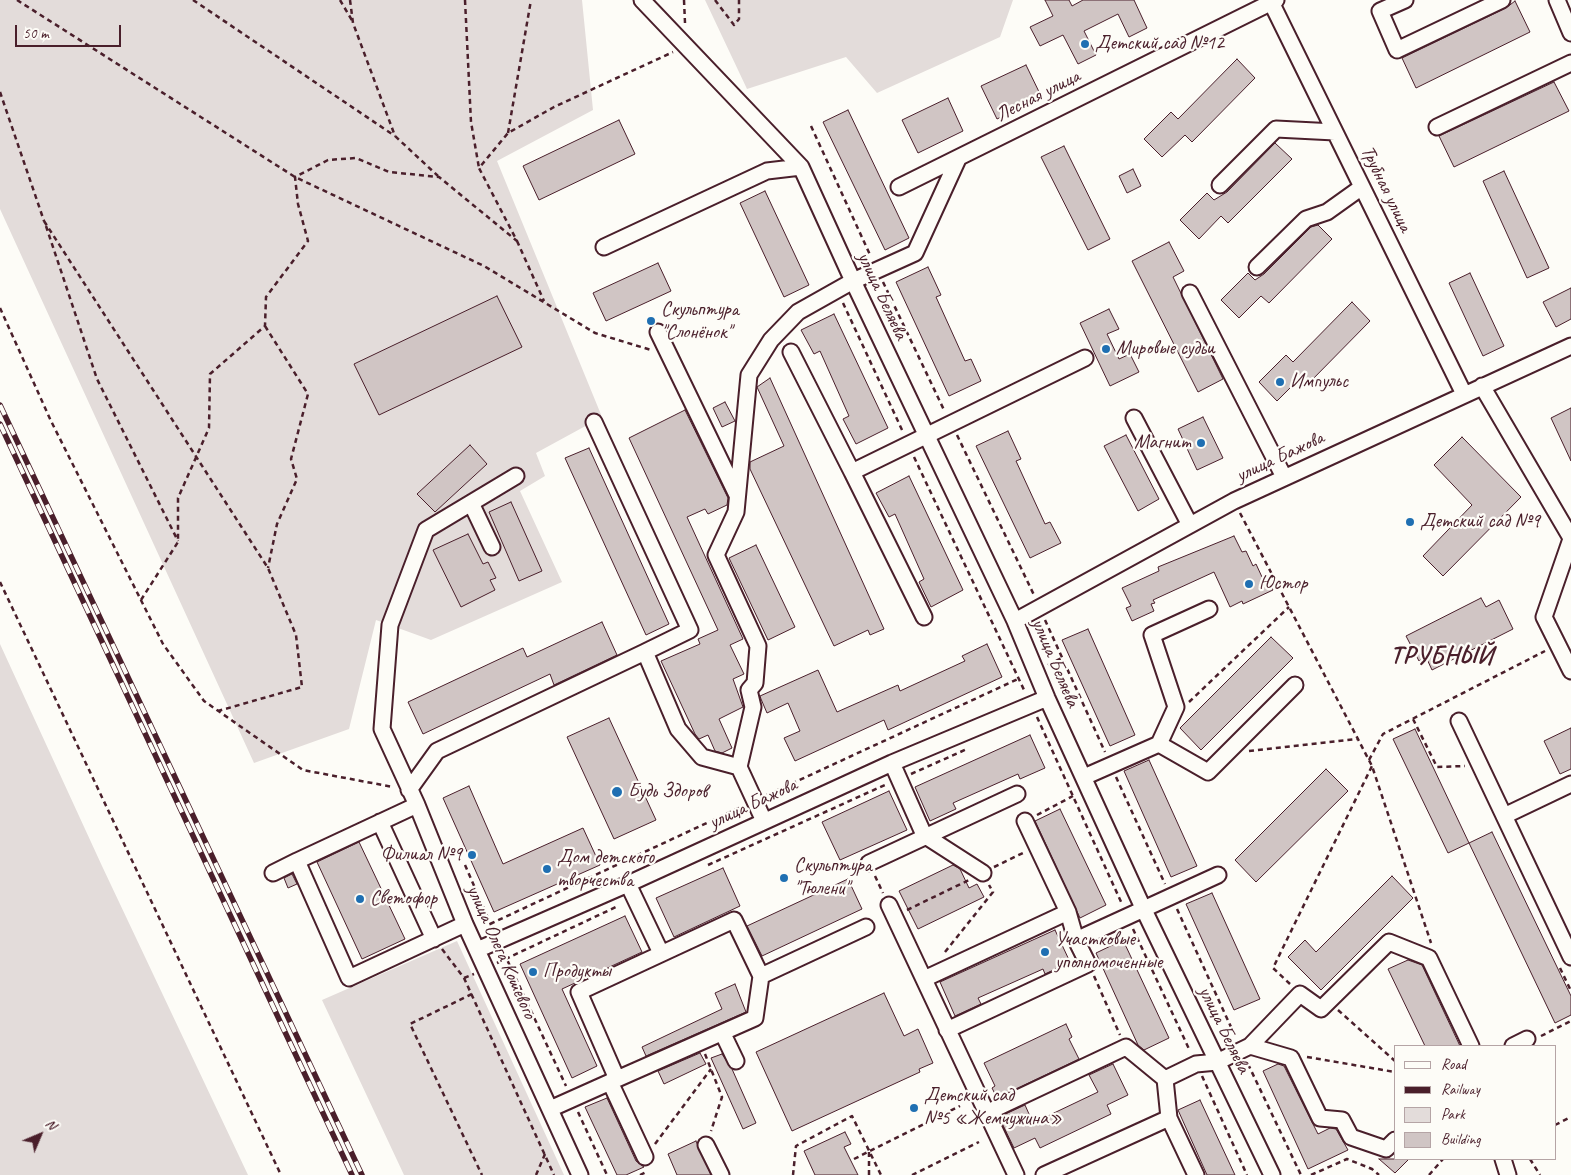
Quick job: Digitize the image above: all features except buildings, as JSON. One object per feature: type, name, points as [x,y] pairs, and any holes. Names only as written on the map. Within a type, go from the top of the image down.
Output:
[{"type":"street","name":"улица Беляева","points":[[642,0],[801,167],[852,281],[1015,621],[1050,704],[1144,910],[1272,1175]]},
{"type":"street","points":[[1405,0],[1380,12],[1397,50],[1502,0]]},
{"type":"street","points":[[1556,0],[1571,33]]},
{"type":"street","name":"Трубная улица","points":[[1274,1],[1335,132],[1464,394]]},
{"type":"street","name":"Лесная улица","points":[[899,188],[1274,1]]},
{"type":"street","points":[[1437,127],[1571,63]]},
{"type":"street","points":[[1220,186],[1276,129],[1335,132]]},
{"type":"street","points":[[764,821],[739,766],[753,707],[749,690],[755,683],[758,646],[716,555],[736,512],[749,375],[771,340],[798,312],[852,281],[915,253],[958,159]]},
{"type":"street","points":[[604,247],[767,171],[801,167]]},
{"type":"street","points":[[1257,267],[1306,219],[1327,212],[1362,187]]},
{"type":"street","points":[[1190,293],[1284,476]]},
{"type":"street","points":[[658,332],[737,497]]},
{"type":"street","name":"улица Бажова","points":[[1015,621],[1234,501],[1284,476],[1571,346]]},
{"type":"street","points":[[791,352],[924,617]]},
{"type":"street","points":[[852,472],[950,422],[1085,358]]},
{"type":"street","points":[[1482,386],[1571,539],[1544,617],[1571,671]]},
{"type":"street","points":[[1134,418],[1190,525]]},
{"type":"street","points":[[409,790],[437,751],[690,630],[594,422]]},
{"type":"street","name":"улица Олега Кошевого","points":[[516,476],[426,530],[390,625],[382,728],[409,790],[418,805],[465,924],[580,1175]]},
{"type":"street","points":[[471,503],[492,547]]},
{"type":"street","points":[[1084,777],[1159,744],[1176,707],[1152,635],[1210,609]]},
{"type":"street","points":[[645,652],[678,729],[702,757],[739,766]]},
{"type":"street","points":[[1159,744],[1208,772],[1295,685]]},
{"type":"street","name":"улица Бажова","points":[[477,950],[628,884],[892,762],[1050,704]]},
{"type":"street","points":[[1459,721],[1504,816],[1565,961]]},
{"type":"street","points":[[892,762],[924,835],[983,873]]},
{"type":"street","points":[[1504,816],[1571,784]]},
{"type":"street","points":[[869,863],[924,835],[1017,794]]},
{"type":"street","points":[[273,873],[418,805]]},
{"type":"street","points":[[947,1030],[1088,964],[1076,940],[1068,912],[1026,821]]},
{"type":"street","points":[[380,822],[434,939]]},
{"type":"street","points":[[297,861],[349,978],[465,924]]},
{"type":"street","points":[[1076,940],[1218,876]]},
{"type":"street","points":[[628,884],[661,952]]},
{"type":"street","points":[[892,911],[1016,1175]]},
{"type":"street","points":[[924,979],[1068,912]]},
{"type":"street","points":[[550,1109],[614,1080],[723,1034],[755,1018],[761,976],[734,920],[661,952],[579,992],[614,1080],[646,1157]]},
{"type":"street","points":[[761,976],[866,927]]},
{"type":"street","points":[[1165,1079],[1196,1064],[1217,1062],[1246,1048],[1300,994],[1321,1009],[1389,942],[1429,958],[1471,1045]]},
{"type":"street","points":[[723,1034],[736,1061]]},
{"type":"street","points":[[986,1113],[1126,1047],[1165,1079],[1169,1118],[1196,1175]]},
{"type":"street","points":[[1246,1048],[1291,1058],[1320,1118],[1342,1120],[1351,1137],[1386,1149],[1394,1141]]},
{"type":"street","points":[[1044,1175],[1169,1118]]},
{"type":"street","points":[[706,1145],[720,1175]]},
{"type":"street","points":[[1503,1160],[1508,1175]]},
{"type":"path","points":[[17,0],[295,177],[484,266],[595,333],[670,356]]},
{"type":"path","points":[[193,0],[395,136],[439,177],[518,241]]},
{"type":"path","points":[[340,0],[353,23],[395,136]]},
{"type":"path","points":[[350,0],[353,23]]},
{"type":"path","points":[[464,0],[471,122],[479,168],[518,241],[545,303]]},
{"type":"path","points":[[508,133],[531,0]]},
{"type":"path","points":[[479,168],[508,133],[554,107],[687,46],[684,0]]},
{"type":"path","points":[[715,0],[734,24],[739,19],[739,0]]},
{"type":"path","points":[[0,92],[97,379],[178,542]]},
{"type":"path","points":[[811,126],[877,270],[1040,608],[1171,898],[1246,1048],[1301,1175]]},
{"type":"path","points":[[295,177],[328,160],[356,158],[389,172],[439,177]]},
{"type":"path","points":[[268,568],[278,524],[297,479],[291,459],[308,394],[266,326],[266,297],[308,242],[298,204],[295,177]]},
{"type":"path","points":[[44,221],[268,568],[296,635],[302,687],[218,711]]},
{"type":"path","points":[[837,290],[1034,711],[1247,1175]]},
{"type":"path","points":[[0,308],[51,421],[163,644],[204,701],[303,770],[409,790]]},
{"type":"path","points":[[141,600],[178,542],[178,498],[209,428],[210,374],[266,326]]},
{"type":"path","points":[[1234,501],[1372,766],[1434,952]]},
{"type":"path","points":[[0,582],[282,1175]]},
{"type":"path","points":[[1170,721],[1289,606]]},
{"type":"path","points":[[1369,760],[1383,734],[1558,645]]},
{"type":"path","points":[[490,924],[1062,658]]},
{"type":"path","points":[[1034,711],[1050,704],[1080,697]]},
{"type":"path","points":[[1413,719],[1437,767],[1465,766],[1469,775]]},
{"type":"path","points":[[1246,752],[1357,739]]},
{"type":"path","points":[[699,869],[968,748]]},
{"type":"path","points":[[1300,994],[1273,968],[1372,766]]},
{"type":"path","points":[[1026,821],[1073,796]]},
{"type":"path","points":[[869,863],[892,911],[983,873],[1036,846]]},
{"type":"path","points":[[465,865],[490,924],[607,1175]]},
{"type":"path","points":[[941,957],[993,892],[983,873]]},
{"type":"path","points":[[507,959],[635,898]]},
{"type":"path","points":[[434,939],[464,978],[554,1175]]},
{"type":"path","points":[[1565,961],[1571,991]]},
{"type":"path","points":[[1088,964],[1126,1047]]},
{"type":"path","points":[[472,994],[410,1024],[482,1175]]},
{"type":"path","points":[[1329,1001],[1394,1060]]},
{"type":"path","points":[[1526,1041],[1571,1021]]},
{"type":"path","points":[[701,1043],[722,1097],[706,1145]]},
{"type":"path","points":[[1305,1056],[1394,1072]]},
{"type":"path","points":[[646,1157],[711,1068]]},
{"type":"path","points":[[854,1159],[960,1106]]},
{"type":"path","points":[[793,1175],[796,1146],[852,1116],[881,1175]]},
{"type":"path","points":[[1556,1125],[1571,1118]]},
{"type":"path","points":[[912,1175],[979,1142]]},
{"type":"path","points":[[869,1151],[869,1175]]},
{"type":"path","points":[[536,1175],[545,1154]]},
{"type":"path","points":[[1311,1175],[1346,1159],[1372,1169],[1378,1175]]},
{"type":"path","points":[[1429,1175],[1443,1160]]},
{"type":"path","points":[[1531,1160],[1540,1175]]},
{"type":"green space","points":[[0,0],[582,0],[593,110],[497,161],[602,417],[536,453],[545,476],[520,491],[562,582],[431,640],[376,620],[349,729],[254,763],[0,209]]},
{"type":"green space","points":[[705,0],[1013,0],[1000,37],[877,93],[846,57],[747,89]]},
{"type":"green space","points":[[0,644],[102,866],[248,1175],[0,1175]]},
{"type":"green space","points":[[457,941],[564,1175],[404,1175],[322,1000]]},
{"type":"railway","points":[[0,405],[362,1175]]},
{"type":"railway","points":[[0,424],[352,1175]]},
{"type":"place","name":"Детский сад №12","points":[[1085,44]]},
{"type":"place","name":"Скульптура \"Слонёнок\"","points":[[651,321]]},
{"type":"place","name":"Мировые судьи","points":[[1106,349]]},
{"type":"place","name":"Импульс","points":[[1280,382]]},
{"type":"place","name":"Магнит","points":[[1201,443]]},
{"type":"place","name":"Детский сад №9","points":[[1410,522]]},
{"type":"place","name":"Юстор","points":[[1249,584]]},
{"type":"place","name":"Будь Здоров","points":[[617,792]]},
{"type":"place","name":"Филиал №9","points":[[472,855]]},
{"type":"place","name":"Дом детского творчества","points":[[547,869]]},
{"type":"place","name":"Скульптура \"Тюлени\"","points":[[784,878]]},
{"type":"place","name":"Светофор","points":[[360,899]]},
{"type":"place","name":"Участковые уполномоченные","points":[[1045,952]]},
{"type":"place","name":"Продукты","points":[[533,972]]},
{"type":"place","name":"Детский сад №5 «Жемчужина»","points":[[914,1108]]},
{"type":"district","name":"ТРУБНЫЙ","points":[[1442,656]]}]
